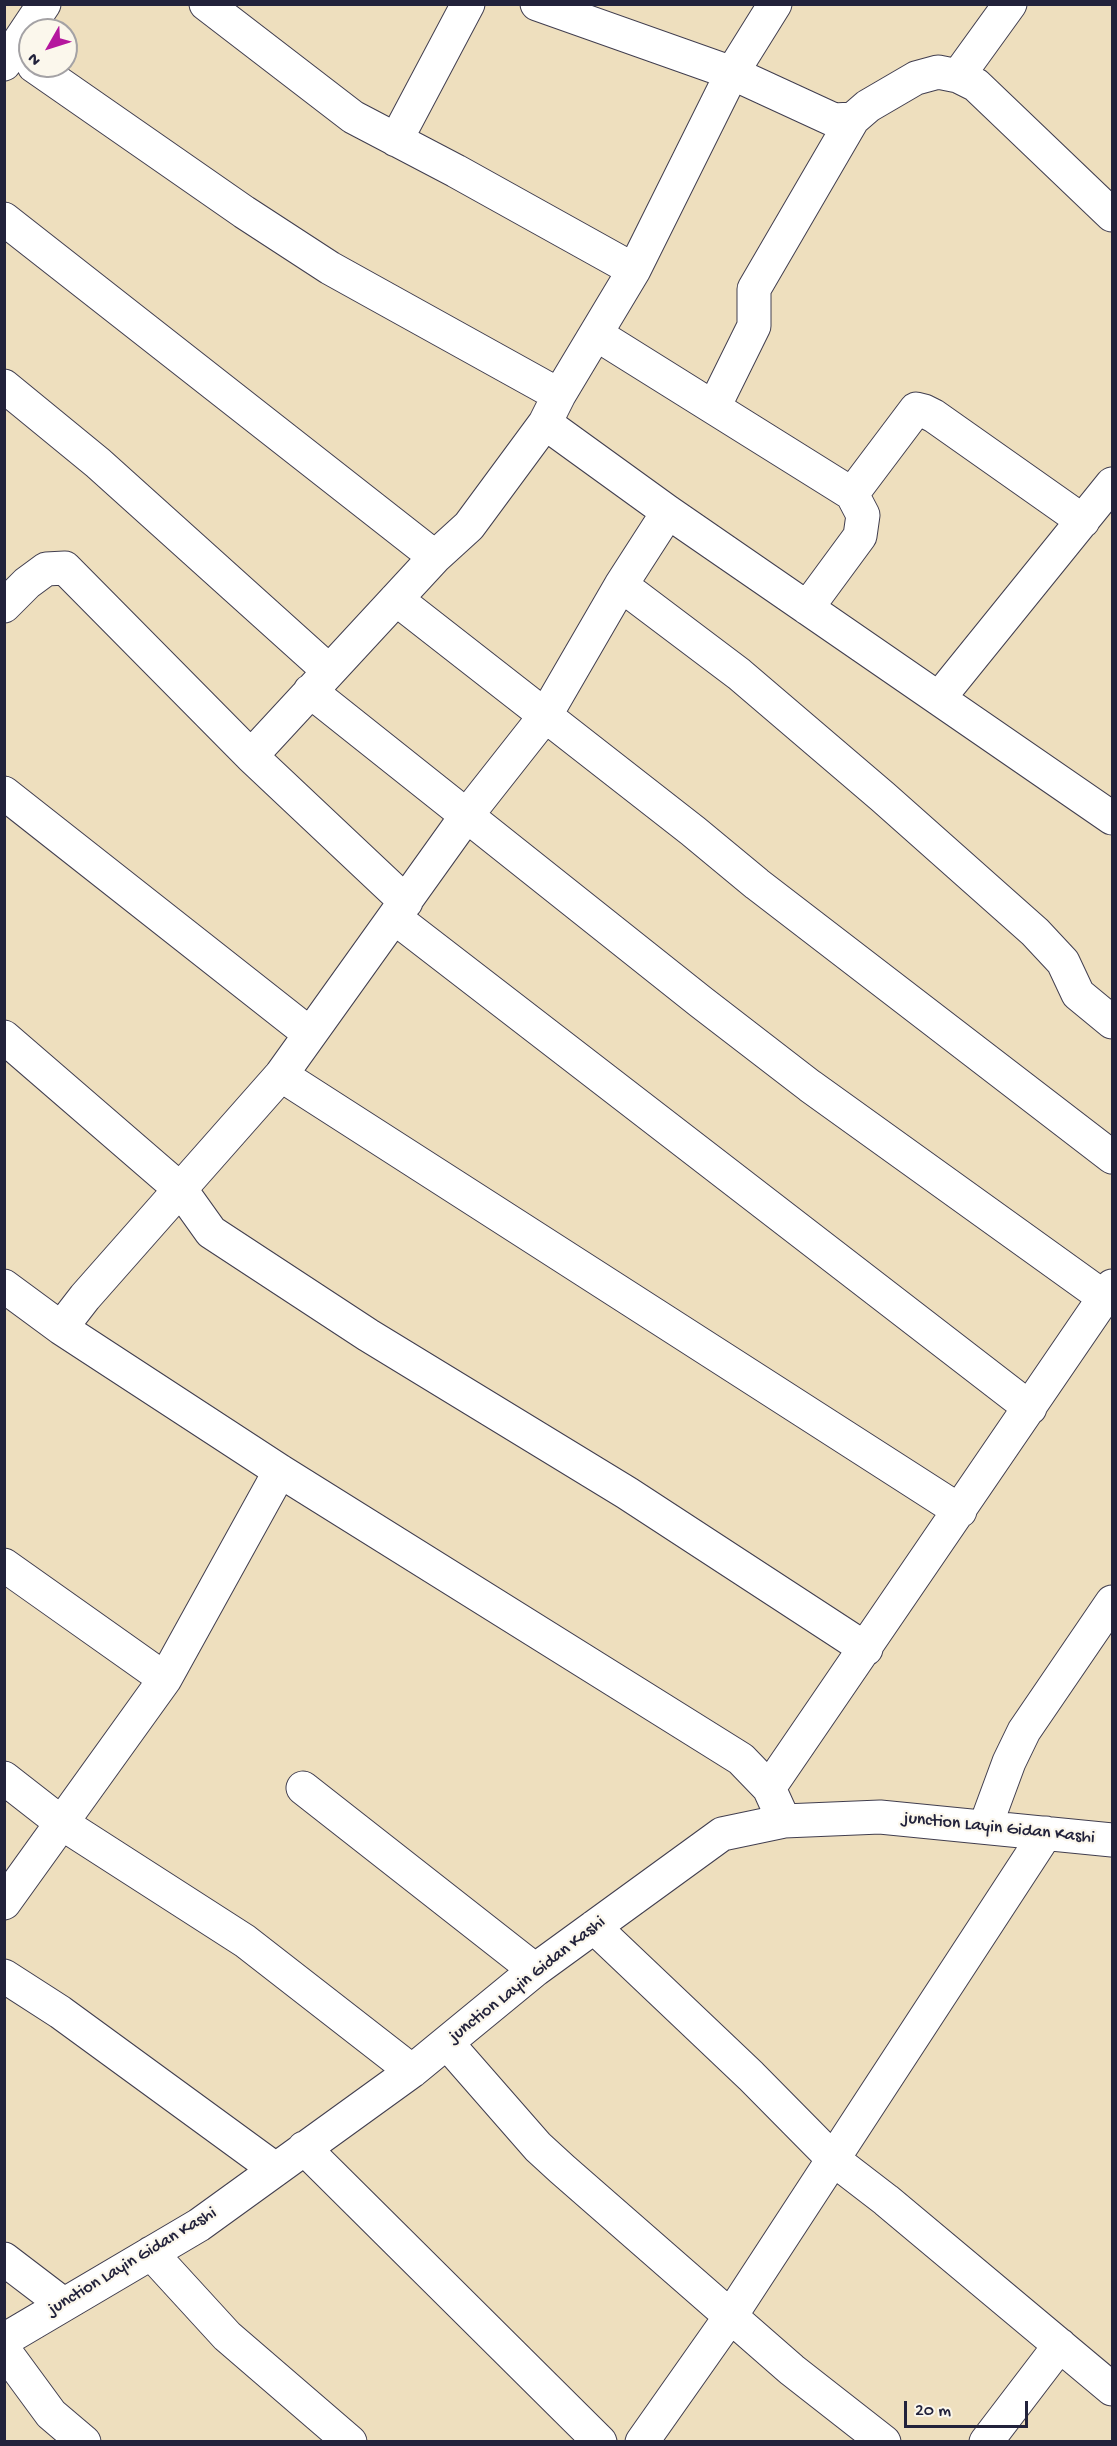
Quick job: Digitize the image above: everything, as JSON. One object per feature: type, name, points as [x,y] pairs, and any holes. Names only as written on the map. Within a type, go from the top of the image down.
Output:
[{"type":"street","points":[[38,18],[44,4]]},
{"type":"street","points":[[206,4],[353,117],[634,270]]},
{"type":"street","points":[[396,140],[468,4]]},
{"type":"street","points":[[537,4],[600,14],[834,120],[853,119]]},
{"type":"street","points":[[251,756],[435,557],[469,526],[552,409],[634,270],[732,73],[775,4]]},
{"type":"street","points":[[958,76],[1010,4]]},
{"type":"street","points":[[714,407],[754,326],[754,289],[853,119],[868,106],[916,78],[938,72],[958,76],[976,85],[1113,215]]},
{"type":"street","points":[[45,78],[244,212],[552,409],[668,512],[1113,818]]},
{"type":"street","points":[[4,219],[435,557]]},
{"type":"street","points":[[596,334],[852,494],[863,515],[860,536],[807,608]]},
{"type":"street","points":[[4,386],[98,463],[319,681],[467,815],[810,1086],[1109,1292],[769,1788]]},
{"type":"street","points":[[852,494],[916,409],[934,417],[1083,521]]},
{"type":"street","points":[[939,698],[1113,484]]},
{"type":"street","points":[[61,1328],[85,1297],[281,1075],[467,815],[544,716],[621,585],[668,512]]},
{"type":"street","points":[[4,606],[27,583],[46,569],[65,568],[400,910],[1030,1408]]},
{"type":"street","points":[[621,585],[739,674],[928,836],[1035,932],[1063,962],[1078,994],[1113,1022]]},
{"type":"street","points":[[396,599],[757,884],[1113,1157]]},
{"type":"street","points":[[4,793],[310,1034]]},
{"type":"street","points":[[4,1037],[180,1190],[211,1232],[368,1335],[627,1492],[866,1649]]},
{"type":"street","points":[[281,1075],[960,1511]]},
{"type":"street","points":[[4,1286],[61,1328],[280,1471],[741,1759],[769,1788],[784,1821]]},
{"type":"street","points":[[4,1903],[63,1824],[165,1679],[280,1471]]},
{"type":"street","points":[[4,1565],[165,1679]]},
{"type":"street","points":[[985,1827],[1009,1762],[1024,1731],[1113,1602]]},
{"type":"street","points":[[4,1778],[63,1824],[245,1941],[412,2071]]},
{"type":"street","points":[[303,1788],[535,1970]]},
{"type":"street","name":"junction Layin Gidan Kashi","points":[[4,2340],[199,2225],[412,2071],[535,1970],[722,1834],[784,1821],[880,1817],[1113,1840]]},
{"type":"street","points":[[642,2442],[730,2317],[1046,1833]]},
{"type":"street","points":[[594,1927],[751,2076],[834,2160],[886,2200],[1113,2389]]},
{"type":"street","points":[[4,1976],[60,2012],[275,2169]]},
{"type":"street","points":[[447,2043],[538,2147],[792,2370],[884,2442]]},
{"type":"street","points":[[304,2148],[600,2442]]},
{"type":"street","points":[[151,2253],[227,2336],[350,2442]]},
{"type":"street","points":[[4,2259],[63,2304]]},
{"type":"street","points":[[986,2442],[1060,2345]]},
{"type":"street","points":[[4,2350],[51,2414],[84,2442]]}]
